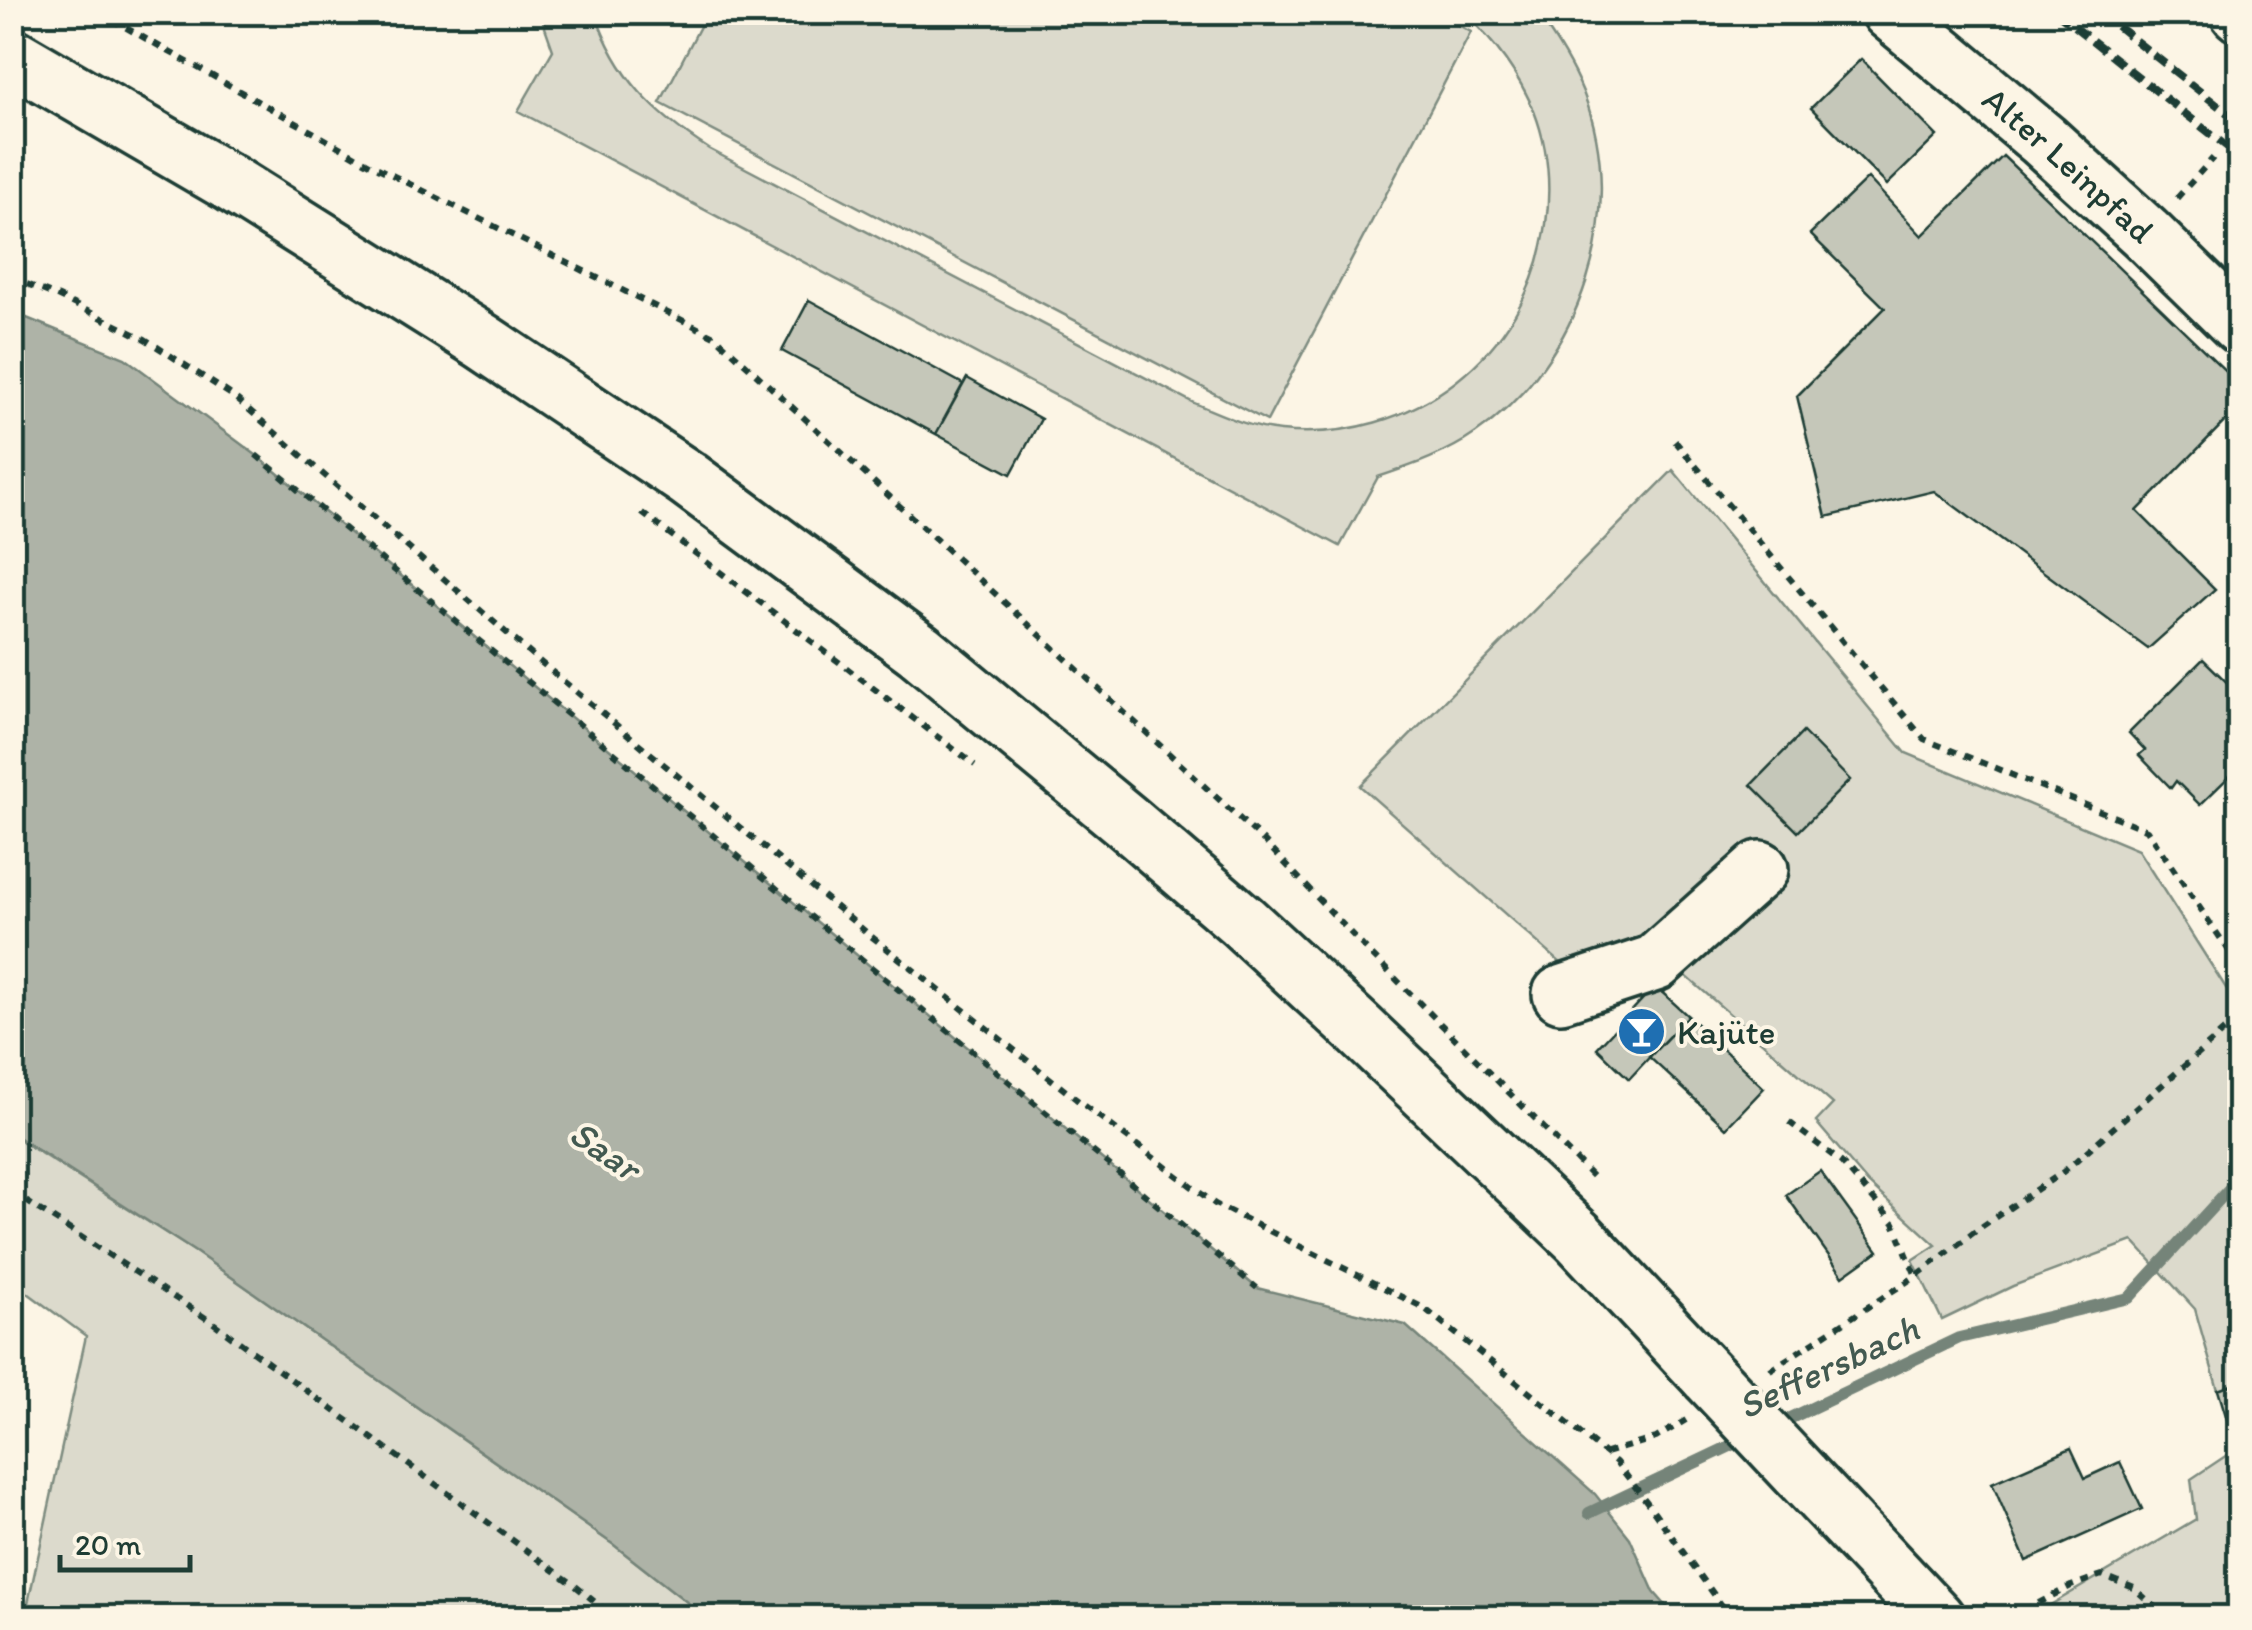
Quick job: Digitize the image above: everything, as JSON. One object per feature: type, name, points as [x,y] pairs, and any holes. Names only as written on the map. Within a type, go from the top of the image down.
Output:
[{"type":"main road","name":"Alter Leinpfad","points":[[1890,12],[2043,140],[2240,326]]},
{"type":"main road","points":[[12,56],[230,183],[482,341],[688,479],[919,650],[1242,922],[1579,1238],[1698,1398],[1802,1476],[1936,1618]]},
{"type":"main road","points":[[1561,994],[1655,963],[1760,869]]},
{"type":"path","points":[[98,12],[370,164],[716,337],[1263,840],[1600,1185]]},
{"type":"path","points":[[12,278],[146,340],[232,396],[532,655],[871,936],[1215,1204],[1424,1308],[1616,1462],[1730,1618]]},
{"type":"path","points":[[1675,440],[1924,739],[2148,830],[2240,967]]},
{"type":"path","points":[[256,455],[1257,1288]]},
{"type":"path","points":[[639,510],[986,774]]},
{"type":"path","points":[[1766,1372],[1916,1276],[2063,1172],[2240,1016]]},
{"type":"path","points":[[1789,1122],[1841,1162],[1894,1223],[1916,1276]]},
{"type":"path","points":[[12,1192],[212,1322],[615,1618]]},
{"type":"path","points":[[1606,1454],[1656,1438],[1698,1398]]},
{"type":"path","points":[[2010,1618],[2070,1586],[2102,1575],[2134,1588],[2166,1618]]},
{"type":"shaded area","points":[[1434,12],[1471,32],[1267,421],[660,103],[707,13]]},
{"type":"shaded area","points":[[540,13],[595,13],[614,56],[639,92],[671,122],[709,149],[1194,403],[1270,429],[1329,431],[1375,423],[1418,406],[1456,381],[1489,350],[1515,313],[1535,271],[1548,196],[1539,125],[1513,70],[1464,13],[1537,13],[1562,51],[1583,92],[1596,138],[1601,186],[1597,234],[1586,281],[1568,325],[1544,366],[1513,403],[1476,433],[1441,453],[1378,477],[1340,546],[518,111],[553,50]]},
{"type":"shaded area","points":[[1673,470],[1906,753],[2138,850],[2226,988],[2239,981],[2239,1382],[2218,1390],[2195,1309],[2133,1241],[2013,1286],[1942,1320],[1913,1260],[1936,1245],[1868,1183],[1816,1122],[1833,1104],[1662,955],[1563,965],[1360,786]]},
{"type":"shaded area","points":[[12,1135],[197,1253],[614,1545],[706,1617],[25,1617],[86,1336],[13,1282]]},
{"type":"shaded area","points":[[2239,1447],[2239,1617],[2056,1617],[2047,1607],[2196,1519],[2191,1479]]},
{"type":"water","name":"Saar","points":[[12,312],[125,358],[256,455],[1257,1288],[1405,1325],[1595,1494],[1630,1538],[1654,1592],[1676,1617],[706,1617],[614,1545],[197,1253],[13,1134]]},
{"type":"building","points":[[1861,59],[1937,136],[1887,185],[1811,108]]},
{"type":"building","points":[[2003,156],[2240,385],[2240,406],[2137,511],[2215,589],[2148,649],[1934,491],[1826,517],[1797,396],[1885,308],[1810,234],[1868,178],[1922,236]]},
{"type":"building","points":[[809,300],[963,384],[936,434],[782,351]]},
{"type":"building","points":[[967,378],[1041,419],[1011,474],[936,434]]},
{"type":"building","points":[[2203,659],[2240,695],[2240,766],[2200,805],[2176,781],[2171,788],[2139,755],[2145,750],[2129,733]]},
{"type":"building","points":[[1803,732],[1850,780],[1798,832],[1751,785]]},
{"type":"building","name":"Kajüte","points":[[1655,986],[1688,1016],[1629,1079],[1597,1048]]},
{"type":"building","points":[[1688,1016],[1764,1088],[1726,1128],[1649,1057]]},
{"type":"building","points":[[1820,1171],[1878,1251],[1843,1276],[1786,1195]]},
{"type":"building","points":[[2240,1382],[2240,1440],[2234,1442],[2218,1390]]},
{"type":"building","points":[[2071,1448],[2085,1478],[2120,1462],[2142,1509],[2026,1561],[1992,1483]]},
{"type":"waterway","name":"Seffersbach","points":[[1774,1426],[1959,1338],[2129,1298],[2240,1177]]},
{"type":"waterway","name":"Seffersbach","points":[[1589,1513],[1747,1438]]},
{"type":"railway","points":[[2056,12],[2240,157]]},
{"type":"railway","points":[[2099,12],[2240,123]]},
{"type":"place","name":"Kajüte","points":[[1642,1032]]}]
